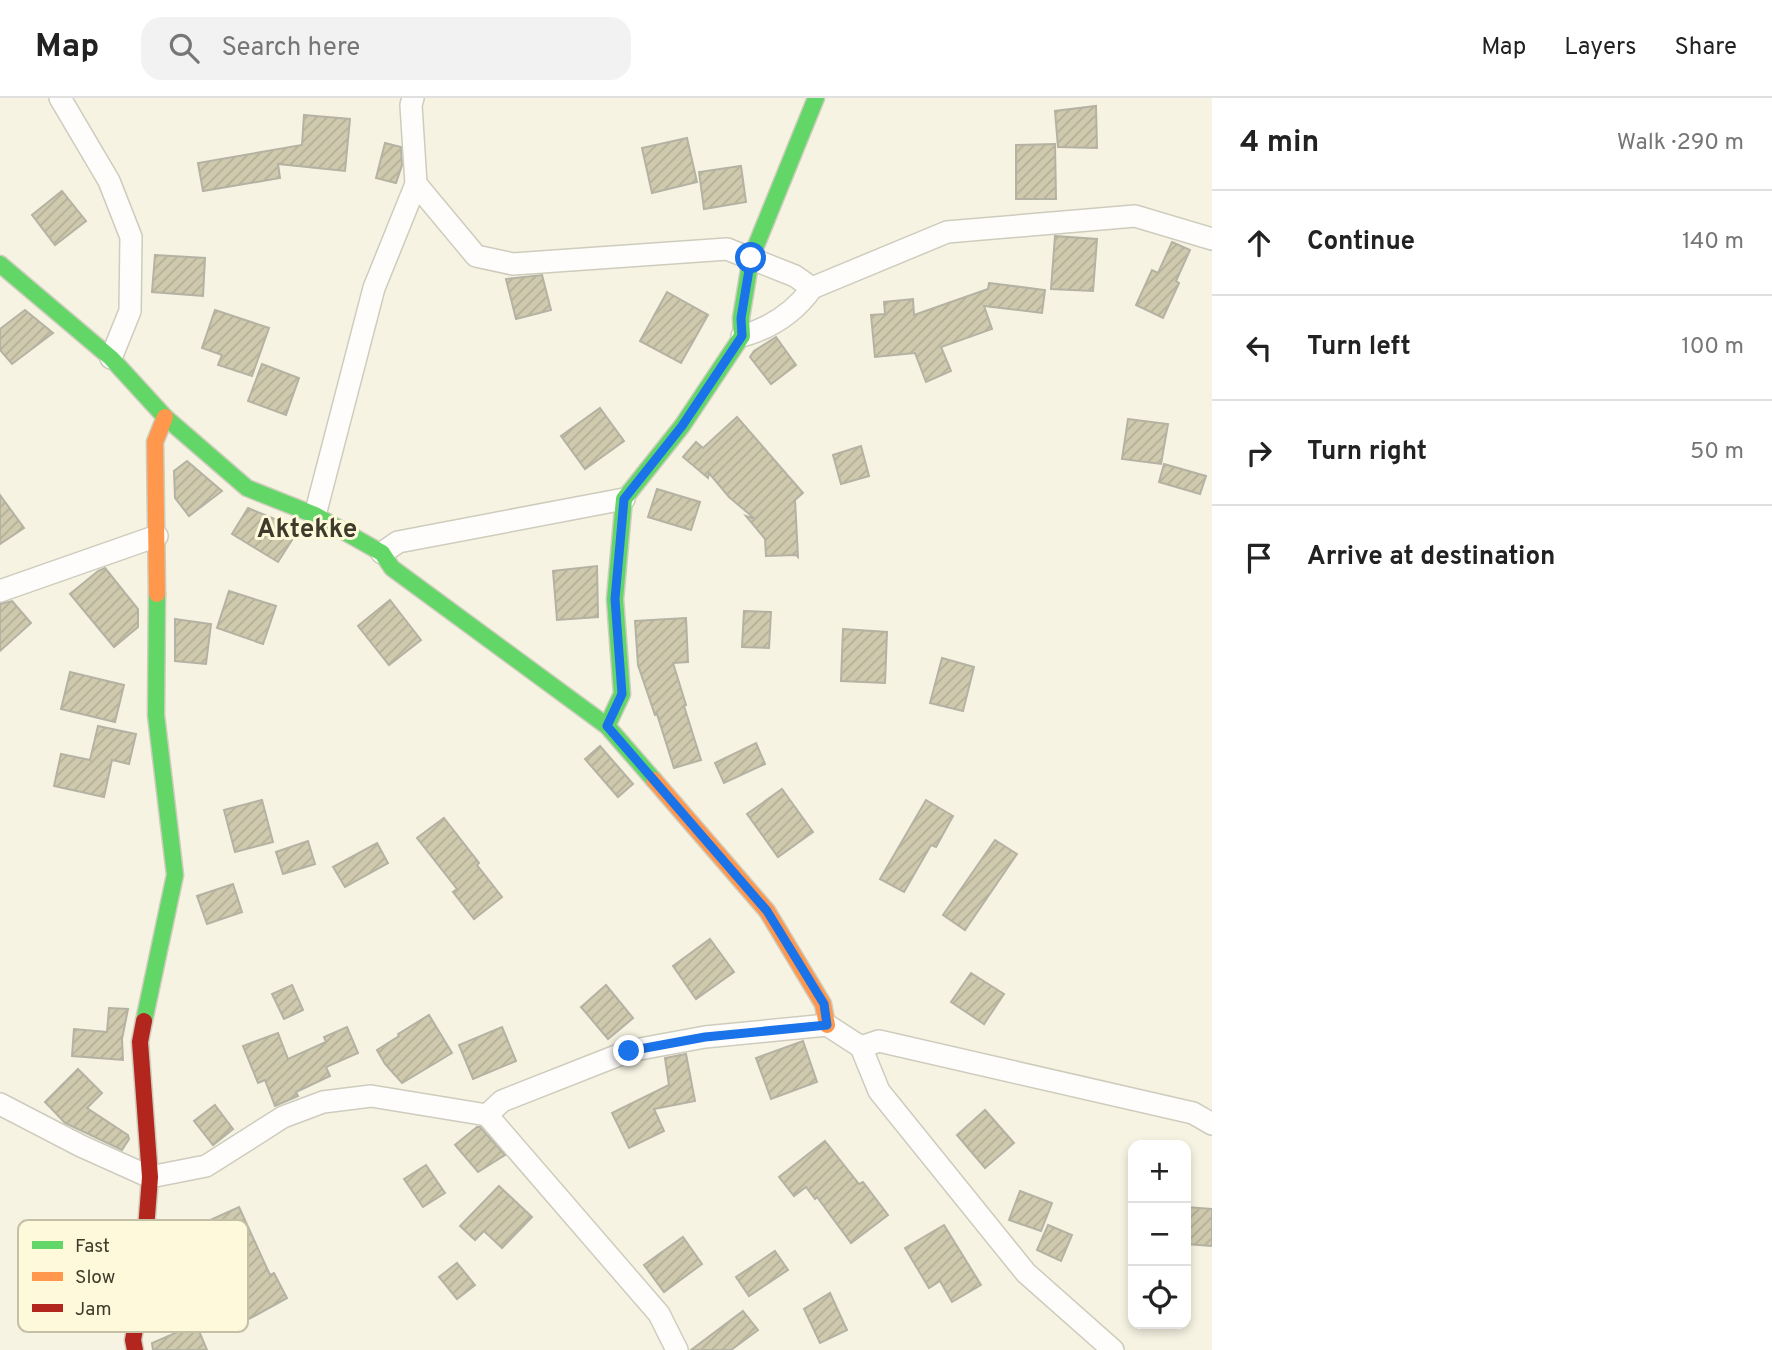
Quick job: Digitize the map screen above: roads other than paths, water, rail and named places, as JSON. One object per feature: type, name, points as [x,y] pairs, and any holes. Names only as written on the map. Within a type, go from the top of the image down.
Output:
[{"type":"street","points":[[60,98],[109,181],[131,237],[130,311],[111,358]]},
{"type":"street","points":[[315,516],[374,288],[416,184],[412,98]]},
{"type":"street","points":[[607,726],[622,694],[615,599],[624,499],[682,426],[742,336],[741,318],[751,258],[816,98]]},
{"type":"street","points":[[416,184],[476,256],[513,264],[727,249],[795,276],[812,288]]},
{"type":"street","points":[[742,336],[763,330],[801,304],[812,288],[947,232],[1135,216],[1212,239]]},
{"type":"street","points":[[0,264],[111,358],[165,417],[247,488],[315,516],[382,553],[392,568],[607,726],[767,911],[824,1004],[827,1025]]},
{"type":"street","points":[[147,1220],[150,1177],[140,1042],[175,875],[156,715],[155,442],[165,417]]},
{"type":"street","points":[[382,553],[398,542],[624,499]]},
{"type":"street","points":[[0,591],[157,536]]},
{"type":"street","points":[[486,1115],[502,1101],[629,1051],[705,1037],[827,1025],[861,1047],[879,1091],[1026,1273],[1113,1350]]},
{"type":"street","points":[[861,1047],[879,1041],[1193,1113],[1212,1124]]},
{"type":"street","points":[[0,1104],[81,1146],[150,1177],[206,1166],[283,1117],[323,1102],[371,1096],[486,1115],[659,1314],[677,1350]]},
{"type":"street","points":[[134,1332],[135,1350]]},
{"type":"district","name":"Aktekke","points":[[307,528]]}]
